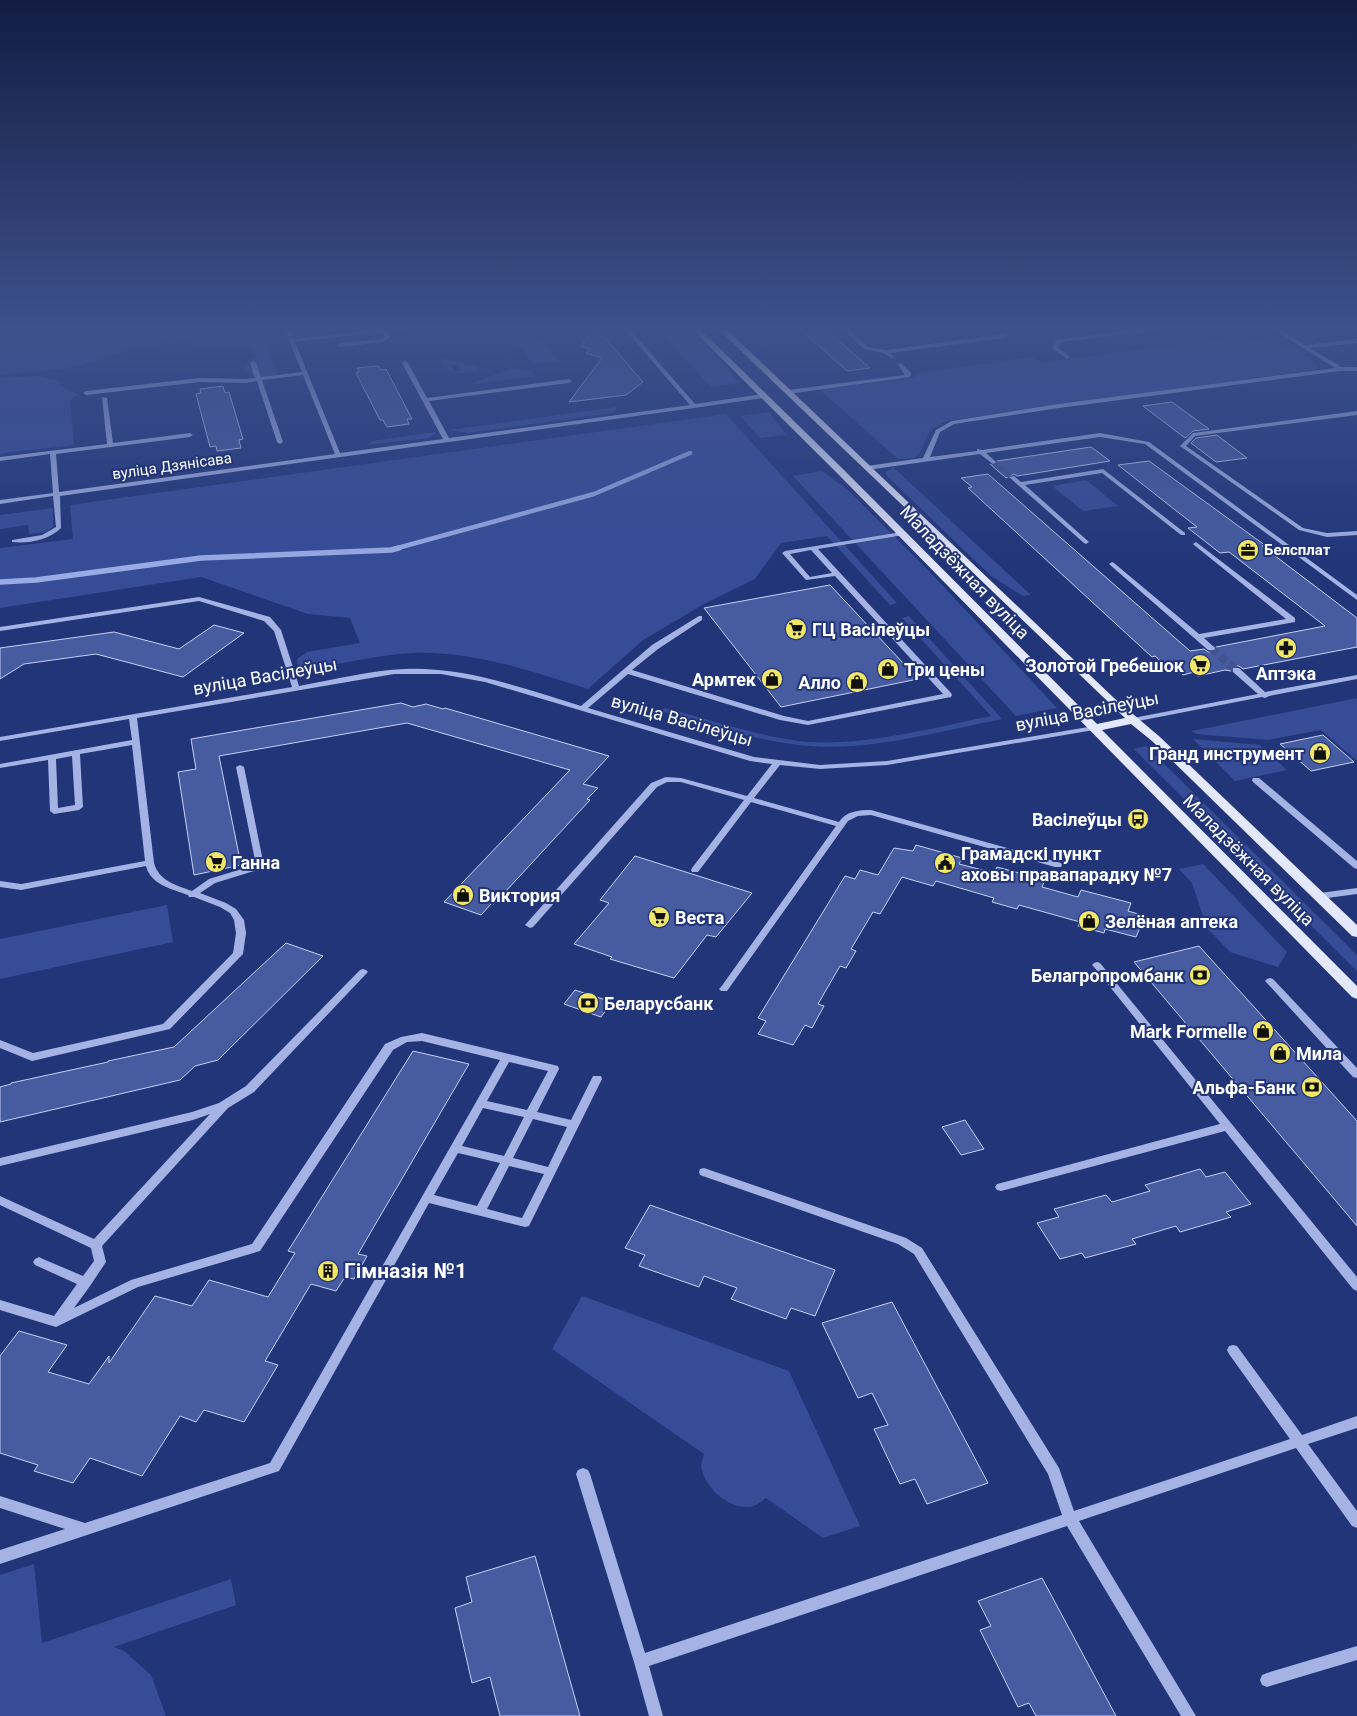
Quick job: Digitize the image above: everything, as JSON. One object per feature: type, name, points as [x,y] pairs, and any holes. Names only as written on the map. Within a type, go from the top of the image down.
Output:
[{"type":"main road","name":"Маладзёжная вуліца","points":[[788,406],[854,470],[1103,694],[1156,739],[1357,933]]},
{"type":"main road","name":"Маладзёжная вуліца","points":[[788,406],[854,470],[902,534],[1357,994]]},
{"type":"main road","name":"вуліца Васілеўцы","points":[[1094,728],[1133,720]]},
{"type":"street","points":[[105,406],[110,444]]},
{"type":"street","points":[[268,406],[280,442]]},
{"type":"street","points":[[318,406],[338,455]]},
{"type":"street","points":[[428,406],[447,440]]},
{"type":"street","name":"вуліца Дзянісава","points":[[0,502],[693,406]]},
{"type":"street","points":[[926,459],[938,431],[952,423],[1058,406]]},
{"type":"street","points":[[1357,413],[1193,435],[1182,446],[1302,529],[1328,535],[1357,533]]},
{"type":"street","points":[[0,459],[190,435]]},
{"type":"street","points":[[854,470],[980,450],[1100,435],[1147,443],[1357,598]]},
{"type":"street","points":[[980,450],[993,462]]},
{"type":"street","points":[[14,542],[40,538],[53,533],[59,527],[53,452]]},
{"type":"street","points":[[1019,484],[1103,471],[1183,534]]},
{"type":"street","points":[[1012,476],[1086,542]]},
{"type":"street","points":[[836,574],[808,578],[785,553],[902,534]]},
{"type":"street","points":[[1196,544],[1292,620],[1197,638]]},
{"type":"street","points":[[627,671],[783,718],[808,723],[948,695],[813,548]]},
{"type":"street","points":[[1112,564],[1211,648]]},
{"type":"street","points":[[0,629],[199,599],[267,619],[277,630],[296,689]]},
{"type":"street","points":[[582,709],[655,647],[699,618]]},
{"type":"street","points":[[1236,670],[1265,696]]},
{"type":"street","name":"вуліца Васілеўцы","points":[[0,740],[394,672],[448,672],[487,680],[677,738],[753,759],[820,767],[887,764],[1094,728]]},
{"type":"street","name":"вуліца Васілеўцы","points":[[1133,720],[1357,677]]},
{"type":"street","points":[[0,1044],[32,1058],[166,1027],[238,954],[241,933],[239,920],[233,911],[223,905],[163,883],[152,871],[133,716]]},
{"type":"street","points":[[0,766],[136,742]]},
{"type":"street","points":[[52,757],[54,811],[78,807],[76,753]]},
{"type":"street","points":[[695,870],[777,763]]},
{"type":"street","points":[[192,895],[212,881],[251,869],[259,861],[240,767]]},
{"type":"street","points":[[530,926],[659,781],[666,779],[681,780],[841,825]]},
{"type":"street","points":[[1256,780],[1357,866]]},
{"type":"street","points":[[724,989],[850,815],[863,812],[871,813],[1058,865]]},
{"type":"street","points":[[0,884],[22,888],[150,863]]},
{"type":"street","points":[[1320,896],[1357,891]]},
{"type":"street","points":[[1097,965],[1357,1286]]},
{"type":"street","points":[[0,1162],[193,1116],[223,1106],[250,1089],[363,972]]},
{"type":"street","points":[[1270,981],[1357,1074]]},
{"type":"street","points":[[0,1305],[56,1322],[135,1283],[256,1248],[389,1047],[405,1039],[422,1037],[554,1069],[480,1212]]},
{"type":"street","points":[[0,1557],[274,1467],[506,1058]]},
{"type":"street","points":[[427,1198],[526,1224],[597,1079]]},
{"type":"street","points":[[480,1103],[574,1125]]},
{"type":"street","points":[[96,1245],[223,1106]]},
{"type":"street","points":[[1001,1187],[1228,1126]]},
{"type":"street","points":[[455,1148],[551,1172]]},
{"type":"street","points":[[704,1172],[902,1241],[918,1251],[1054,1472],[1069,1517],[1189,1716]]},
{"type":"street","points":[[0,1200],[96,1245]]},
{"type":"street","points":[[56,1322],[100,1262],[96,1245]]},
{"type":"street","points":[[39,1262],[86,1283]]},
{"type":"street","points":[[1233,1350],[1357,1522]]},
{"type":"street","points":[[641,1662],[1298,1440],[1357,1422]]},
{"type":"street","points":[[583,1474],[656,1716]]},
{"type":"street","points":[[0,1502],[85,1529]]},
{"type":"street","points":[[1267,1680],[1357,1653]]},
{"type":"shaded area","points":[[0,406],[71,406],[74,445],[0,454]]},
{"type":"shaded area","points":[[838,406],[1053,406],[946,421],[930,430],[919,455],[912,458],[898,459]]},
{"type":"shaded area","points":[[617,407],[611,413],[468,433],[450,430]]},
{"type":"shaded area","points":[[769,412],[786,435],[760,438],[740,416]]},
{"type":"shaded area","points":[[726,414],[897,603],[890,605],[827,536],[781,543],[755,579],[704,604],[643,640],[588,689],[502,664],[457,655],[435,653],[384,656],[299,671],[297,659],[307,652],[360,643],[350,618],[308,614],[201,577],[0,608],[0,548],[73,539],[70,505]]},
{"type":"shaded area","points":[[435,432],[429,438],[366,445],[372,441]]},
{"type":"shaded area","points":[[893,467],[1031,595],[1023,596],[991,576],[886,475],[886,472]]},
{"type":"shaded area","points":[[822,471],[848,490],[929,571],[1057,708],[1016,716],[793,476]]},
{"type":"shaded area","points":[[1086,480],[1118,506],[1083,511],[1052,486]]},
{"type":"shaded area","points":[[53,508],[53,527],[45,532],[29,534],[28,525],[0,529],[0,515]]},
{"type":"shaded area","points":[[909,616],[1002,719],[901,740],[875,744],[823,747],[763,739],[660,711],[665,708],[764,735],[798,741],[821,742],[845,742],[895,736],[991,716],[902,618]]},
{"type":"shaded area","points":[[1357,698],[1357,761],[1321,730],[1268,740],[1196,734],[1192,731]]},
{"type":"shaded area","points":[[1193,739],[1260,745],[1287,770],[1235,781]]},
{"type":"shaded area","points":[[1146,746],[1357,955],[1357,971],[1134,749]]},
{"type":"shaded area","points":[[1203,864],[1287,952],[1278,967],[1230,952],[1207,928],[1192,883],[1179,869]]},
{"type":"shaded area","points":[[167,905],[173,942],[0,979],[0,939]]},
{"type":"shaded area","points":[[582,1296],[789,1371],[860,1526],[823,1538],[766,1498],[754,1506],[748,1507],[738,1506],[724,1500],[712,1489],[704,1477],[701,1466],[704,1454],[552,1349]]},
{"type":"shaded area","points":[[34,1564],[42,1643],[231,1579],[236,1605],[114,1647],[124,1651],[151,1675],[166,1716],[0,1716],[0,1575]]},
{"type":"building","points":[[199,406],[233,406],[243,439],[239,440],[241,448],[217,451],[216,446],[210,447]]},
{"type":"building","points":[[373,406],[405,406],[412,419],[407,419],[409,424],[387,427],[383,420],[380,420]]},
{"type":"building","points":[[1143,406],[1178,406],[1209,429],[1193,431],[1185,438]]},
{"type":"building","points":[[1217,435],[1247,458],[1216,462],[1191,443],[1196,438]]},
{"type":"building","points":[[1091,447],[1110,461],[1017,476],[1014,474],[1006,478],[990,464],[993,466],[997,461]]},
{"type":"building","points":[[1149,461],[1266,546],[1262,546],[1357,618],[1357,647],[1243,669],[1239,666],[1233,666],[1231,671],[1225,670],[1198,676],[1194,672],[1183,675],[1177,669],[1170,670],[1155,656],[1152,657],[968,488],[972,487],[961,478],[988,474],[1190,651],[1204,649],[1208,652],[1214,652],[1216,647],[1325,626],[1229,552],[1220,553],[1188,528],[1197,527],[1118,465]]},
{"type":"building","name":"ГЦ Васілеўцы","points":[[830,585],[918,679],[781,707],[704,608]]},
{"type":"building","points":[[214,625],[244,633],[183,677],[96,654],[24,664],[0,679],[0,648],[114,632],[179,649]]},
{"type":"building","points":[[401,703],[413,707],[426,704],[445,708],[609,756],[583,784],[598,788],[587,799],[590,800],[494,904],[492,903],[481,915],[444,902],[570,770],[407,723],[219,756],[241,865],[194,875],[178,772],[196,769],[191,739]]},
{"type":"building","points":[[1323,735],[1354,762],[1311,771],[1280,744]]},
{"type":"building","points":[[916,845],[962,858],[959,864],[994,873],[997,867],[1045,880],[1042,887],[1078,897],[1081,890],[1131,903],[1128,911],[1145,916],[1136,937],[1105,929],[1104,933],[1078,926],[1080,922],[1019,905],[1017,909],[992,902],[994,898],[936,881],[933,886],[902,877],[880,914],[873,912],[851,949],[856,951],[846,968],[840,966],[818,1004],[824,1006],[812,1028],[805,1025],[793,1045],[758,1034],[766,1021],[758,1018],[845,876],[855,879],[860,870],[878,875],[894,848],[913,851]]},
{"type":"building","name":"Веста","points":[[635,856],[752,893],[716,937],[707,935],[674,978],[610,959],[612,957],[574,944],[609,903],[600,900]]},
{"type":"building","points":[[286,943],[323,956],[218,1060],[195,1066],[180,1080],[0,1122],[0,1087],[174,1047]]},
{"type":"building","points":[[1199,946],[1357,1121],[1357,1226],[1134,962]]},
{"type":"building","name":"Беларусбанк","points":[[575,990],[612,1002],[601,1017],[564,1004]]},
{"type":"building","name":"Гімназія №1","points":[[413,1051],[469,1064],[358,1254],[367,1256],[354,1279],[345,1277],[336,1291],[311,1284],[265,1361],[278,1365],[244,1422],[204,1410],[196,1422],[180,1416],[142,1476],[90,1458],[73,1483],[34,1471],[38,1465],[0,1453],[0,1356],[19,1331],[67,1345],[48,1372],[89,1384],[109,1356],[109,1363],[155,1296],[192,1306],[209,1280],[268,1297],[295,1253],[288,1251]]},
{"type":"building","points":[[965,1120],[984,1149],[961,1155],[942,1127]]},
{"type":"building","points":[[1200,1169],[1206,1177],[1225,1172],[1251,1204],[1226,1212],[1231,1217],[1180,1232],[1176,1226],[1132,1239],[1136,1244],[1085,1258],[1082,1253],[1060,1259],[1037,1223],[1059,1217],[1054,1209],[1106,1195],[1112,1202],[1150,1191],[1145,1185]]},
{"type":"building","points":[[650,1205],[835,1270],[815,1316],[791,1308],[786,1319],[731,1299],[737,1288],[704,1276],[699,1287],[639,1266],[645,1255],[625,1248]]},
{"type":"building","points":[[892,1302],[988,1483],[927,1504],[915,1479],[900,1484],[874,1429],[888,1425],[872,1393],[858,1398],[822,1323]]},
{"type":"building","points":[[535,1556],[580,1716],[500,1716],[490,1677],[472,1683],[455,1608],[472,1602],[466,1577]]},
{"type":"building","points":[[1042,1578],[1116,1716],[1036,1716],[1029,1703],[1018,1707],[980,1630],[991,1626],[978,1601]]},
{"type":"waterway","points":[[394,549],[594,494],[690,453]]},
{"type":"waterway","points":[[0,582],[36,580],[201,558],[391,550],[399,548]]},
{"type":"tunnel","points":[[993,462],[1012,477]]},
{"type":"tunnel","points":[[1211,648],[1236,670]]},
{"type":"place","name":"Белсплат","points":[[1248,550]]},
{"type":"place","name":"ГЦ Васілеўцы","points":[[796,629]]},
{"type":"place","name":"Аптэка","points":[[1286,648]]},
{"type":"place","name":"Золотой Гребешок","points":[[1200,665]]},
{"type":"place","name":"Три цены","points":[[888,669]]},
{"type":"place","name":"Армтек","points":[[772,679]]},
{"type":"place","name":"Алло","points":[[857,682]]},
{"type":"place","name":"Гранд инструмент","points":[[1320,753]]},
{"type":"place","name":"Васілеўцы","points":[[1138,819]]},
{"type":"place","name":"Ганна","points":[[216,862]]},
{"type":"place","name":"Грамадскі пункт аховы правапарадку №7","points":[[945,863]]},
{"type":"place","name":"Виктория","points":[[463,895]]},
{"type":"place","name":"Веста","points":[[659,917]]},
{"type":"place","name":"Зелёная аптека","points":[[1089,921]]},
{"type":"place","name":"Белагропромбанк","points":[[1200,975]]},
{"type":"place","name":"Беларусбанк","points":[[588,1003]]},
{"type":"place","name":"Mark Formelle","points":[[1263,1031]]},
{"type":"place","name":"Мила","points":[[1280,1053]]},
{"type":"place","name":"Альфа-Банк","points":[[1312,1087]]},
{"type":"place","name":"Гімназія №1","points":[[328,1271]]}]
